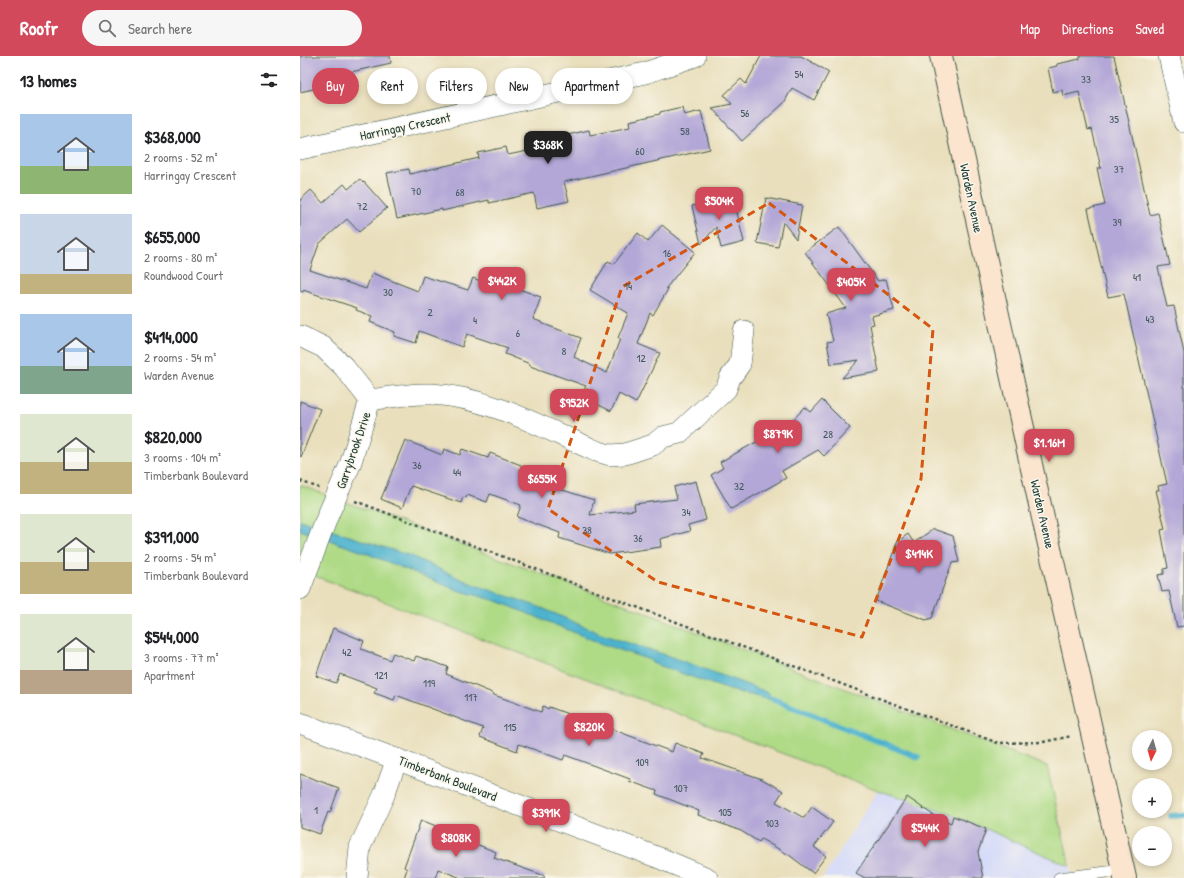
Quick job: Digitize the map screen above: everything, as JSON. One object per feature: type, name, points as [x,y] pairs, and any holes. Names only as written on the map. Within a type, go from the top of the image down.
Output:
[{"type":"main road","name":"Warden Avenue","points":[[941,56],[1124,874]]},
{"type":"street","name":"Harringay Crescent","points":[[300,149],[645,73],[696,56]]},
{"type":"street","points":[[1170,56],[1184,122]]},
{"type":"street","points":[[370,400],[430,394],[459,397],[493,405],[596,451],[610,455],[626,454],[653,445],[663,437],[679,433],[726,389],[730,378],[740,364],[744,331]]},
{"type":"street","name":"Garrybrook Drive","points":[[300,336],[323,348],[344,367],[370,400],[350,465],[328,515],[300,590]]},
{"type":"street","name":"Timberbank Boulevard","points":[[300,723],[655,856],[708,878]]},
{"type":"street","points":[[357,878],[360,847],[384,795],[397,759]]},
{"type":"lane","points":[[1059,878],[1124,874]]},
{"type":"path","points":[[337,494],[998,743],[1043,742],[1092,732]]},
{"type":"highlighted area","points":[[769,203],[933,329],[921,479],[862,637],[658,582],[548,509],[622,287]]},
{"type":"shaded area","points":[[878,790],[958,817],[1070,866],[1073,878],[823,878]]},
{"type":"green space","points":[[300,485],[634,608],[1047,766],[1070,866],[958,817],[878,790],[354,590],[300,571]]},
{"type":"water","points":[[300,520],[411,556],[470,583],[542,608],[601,634],[669,656],[767,692],[773,699],[771,700],[729,690],[652,663],[650,660],[605,645],[497,601],[457,590],[363,552],[300,530]]},
{"type":"building","points":[[300,56],[390,56],[391,63],[359,70],[359,68],[312,68],[312,89],[300,92]]},
{"type":"building","points":[[761,56],[801,56],[829,72],[814,100],[792,88],[784,103],[742,141],[712,108],[732,104],[724,95],[741,79],[746,84]]},
{"type":"building","points":[[1080,56],[1114,56],[1150,215],[1158,213],[1170,265],[1158,267],[1167,307],[1174,306],[1184,353],[1184,626],[1177,627],[1169,591],[1162,592],[1158,575],[1164,574],[1164,569],[1168,568],[1161,530],[1165,529],[1156,490],[1159,490],[1158,486],[1167,484],[1124,294],[1108,297],[1088,209],[1105,205],[1097,168],[1101,168],[1092,129],[1088,130],[1079,92],[1063,96],[1062,90],[1053,92],[1048,68],[1057,66],[1057,64],[1080,59]]},
{"type":"building","points":[[682,107],[684,115],[701,111],[710,149],[564,182],[569,201],[537,208],[534,193],[489,203],[489,200],[442,211],[442,209],[397,219],[387,173],[409,169],[410,174],[479,158],[478,153],[506,147],[508,155],[542,148],[540,139],[562,134],[563,136],[589,130],[590,135],[630,127],[629,121]]},
{"type":"building","points":[[360,179],[387,208],[359,232],[347,219],[319,244],[310,270],[366,289],[372,273],[418,291],[423,276],[468,290],[473,278],[509,292],[511,286],[541,297],[533,319],[581,338],[574,357],[607,373],[628,313],[590,290],[608,261],[614,264],[638,233],[648,242],[662,225],[695,252],[666,288],[668,289],[653,315],[650,313],[638,344],[660,353],[636,403],[619,394],[611,411],[581,396],[586,386],[530,366],[530,364],[505,354],[508,348],[467,334],[462,347],[419,331],[416,343],[394,336],[395,332],[370,322],[372,316],[356,310],[357,308],[303,290],[303,292],[300,291],[300,200],[311,190],[323,203],[344,184],[348,189]]},
{"type":"building","points":[[733,196],[744,242],[721,248],[716,227],[701,244],[692,206]]},
{"type":"building","points":[[766,198],[802,205],[796,239],[783,222],[778,247],[757,243]]},
{"type":"building","points":[[839,227],[878,281],[886,279],[894,310],[872,316],[874,324],[870,325],[879,372],[842,378],[859,360],[831,364],[827,342],[833,341],[826,314],[846,308],[805,252]]},
{"type":"building","points":[[822,400],[850,428],[824,456],[818,450],[782,471],[786,478],[731,509],[711,475],[723,468],[720,462],[789,424],[805,407],[811,412]]},
{"type":"building","points":[[300,401],[320,409],[301,457],[300,456]]},
{"type":"building","points":[[405,440],[442,455],[444,449],[460,455],[462,449],[488,458],[490,453],[526,467],[524,471],[552,481],[550,486],[594,500],[590,515],[635,510],[634,504],[677,499],[674,487],[696,481],[706,520],[688,525],[690,531],[660,539],[661,547],[610,554],[559,538],[560,533],[517,517],[521,505],[490,494],[487,502],[467,495],[466,498],[463,497],[461,503],[411,486],[402,508],[381,499]]},
{"type":"building","points":[[933,529],[953,536],[959,562],[952,563],[932,618],[926,620],[876,601],[897,542],[908,534],[914,543]]},
{"type":"building","points":[[333,628],[364,641],[361,649],[390,660],[393,653],[414,661],[416,656],[448,667],[446,674],[494,695],[541,712],[543,706],[548,709],[549,707],[568,714],[567,716],[604,726],[672,752],[675,743],[704,754],[702,758],[762,779],[783,791],[776,802],[804,818],[812,807],[833,822],[814,847],[826,856],[813,873],[789,855],[761,839],[759,842],[741,831],[698,815],[699,811],[656,794],[657,791],[629,781],[630,779],[565,755],[563,760],[519,744],[517,751],[480,737],[483,728],[396,695],[394,700],[374,693],[377,688],[340,674],[336,683],[316,676]]},
{"type":"building","points":[[300,774],[339,788],[330,813],[328,812],[320,834],[300,827]]},
{"type":"building","points":[[907,797],[933,815],[951,823],[953,816],[986,829],[978,852],[983,878],[865,878],[856,873]]},
{"type":"building","points":[[421,820],[441,828],[441,830],[496,852],[494,858],[545,876],[544,878],[461,878],[438,869],[435,878],[404,878],[407,869],[404,867]]},
{"type":"waterway","points":[[773,699],[918,757]]},
{"type":"waterway","points":[[1172,816],[1184,815]]}]
